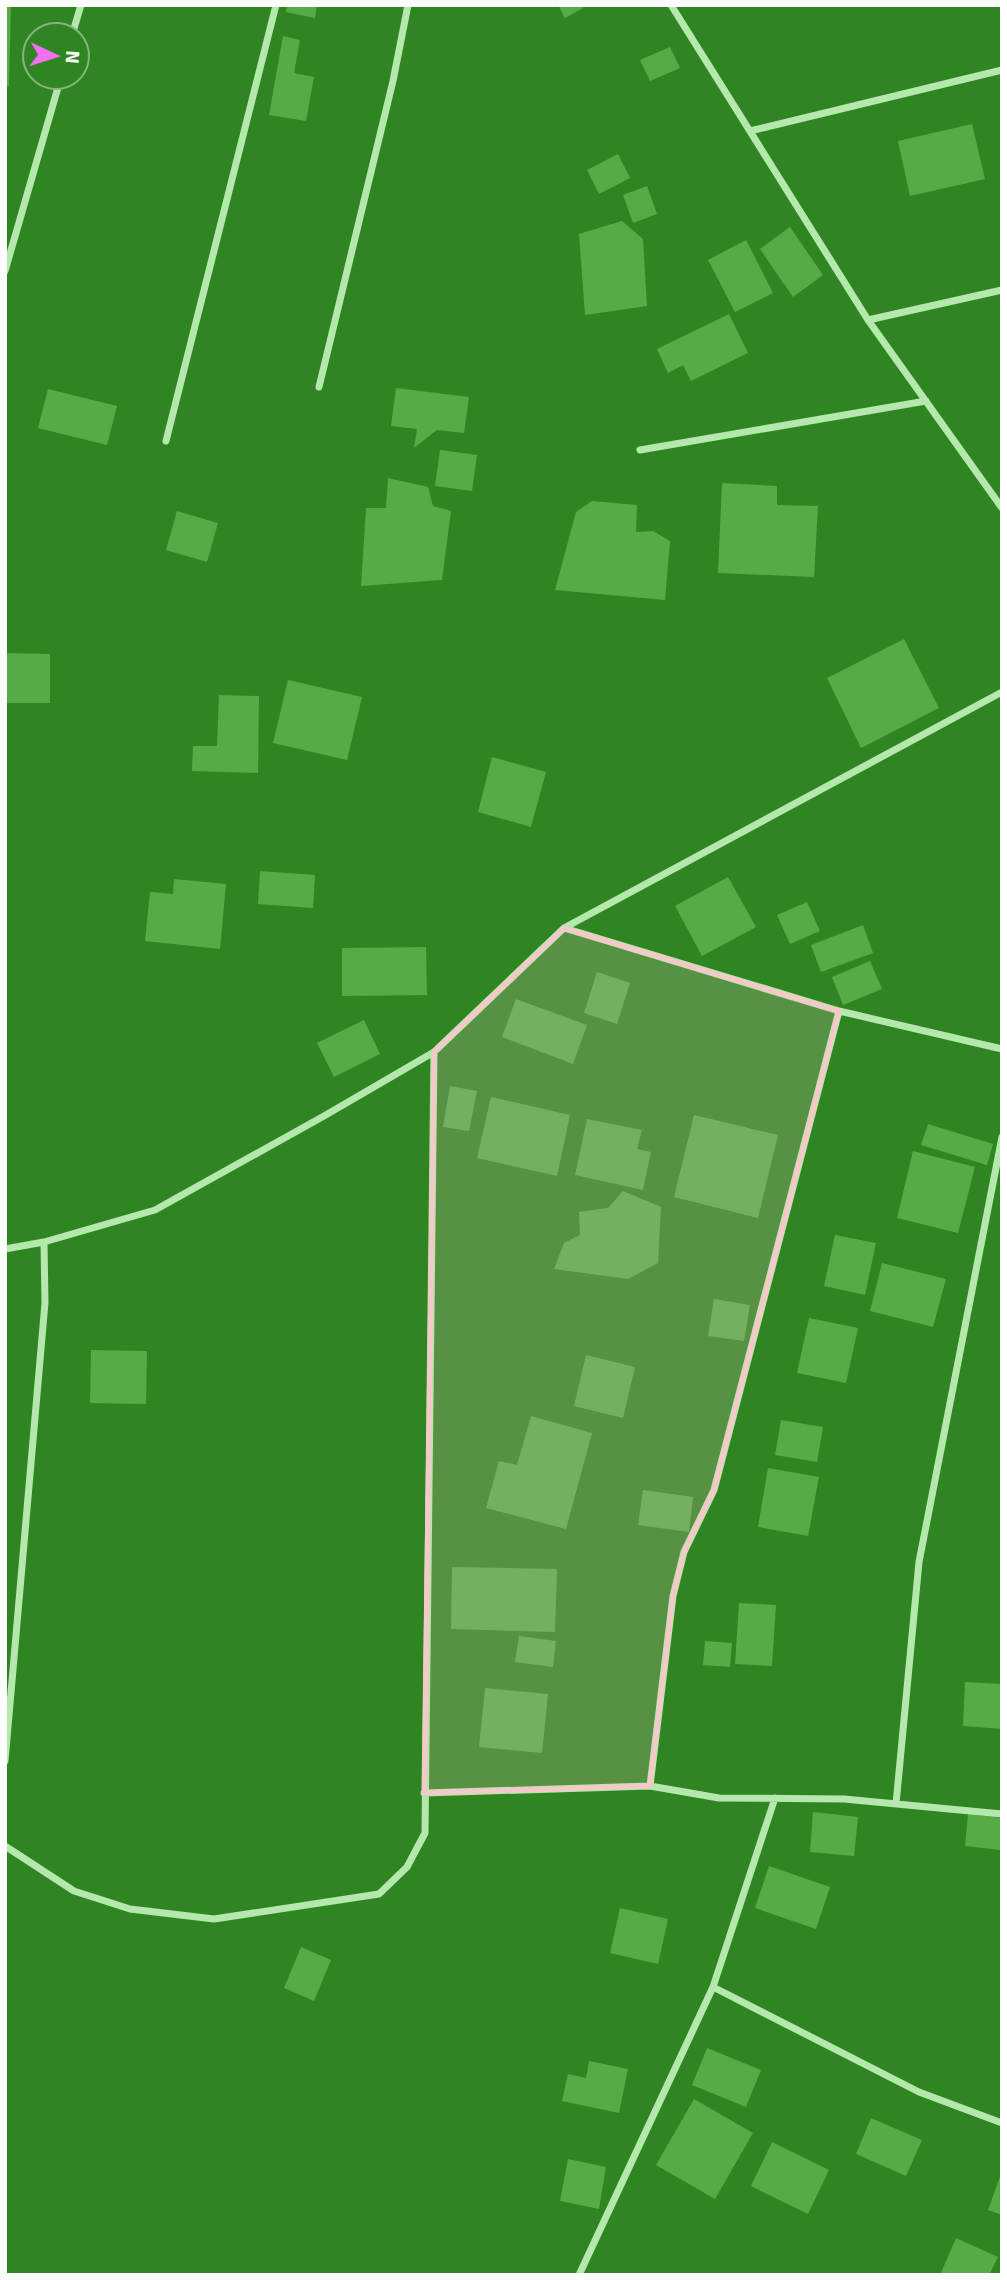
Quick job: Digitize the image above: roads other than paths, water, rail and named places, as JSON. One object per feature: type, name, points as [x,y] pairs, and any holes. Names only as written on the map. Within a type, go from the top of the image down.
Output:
[{"type":"street","points":[[166,441],[276,5]]},
{"type":"street","points":[[319,387],[393,81],[408,5]]},
{"type":"street","points":[[671,5],[868,320],[1002,508]]},
{"type":"street","points":[[750,131],[1002,70]]},
{"type":"street","points":[[5,271],[57,91]]},
{"type":"street","points":[[868,320],[1002,290]]},
{"type":"street","points":[[640,450],[926,401]]},
{"type":"street","points":[[5,1249],[44,1242],[155,1210],[433,1052],[564,928],[1002,692]]},
{"type":"street","points":[[564,928],[839,1011],[1002,1049]]},
{"type":"street","points":[[650,1786],[673,1596],[684,1552],[714,1490],[839,1011]]},
{"type":"street","points":[[5,1846],[74,1891],[130,1909],[214,1919],[379,1894],[407,1867],[425,1833],[433,1052]]},
{"type":"street","points":[[896,1804],[919,1562],[1002,1137]]},
{"type":"street","points":[[5,1760],[45,1304],[44,1242]]},
{"type":"street","points":[[424,1793],[650,1786],[719,1798],[844,1799],[1002,1814]]},
{"type":"street","points":[[579,2275],[713,1987],[775,1798]]},
{"type":"street","points":[[713,1987],[919,2092],[1002,2123]]}]
